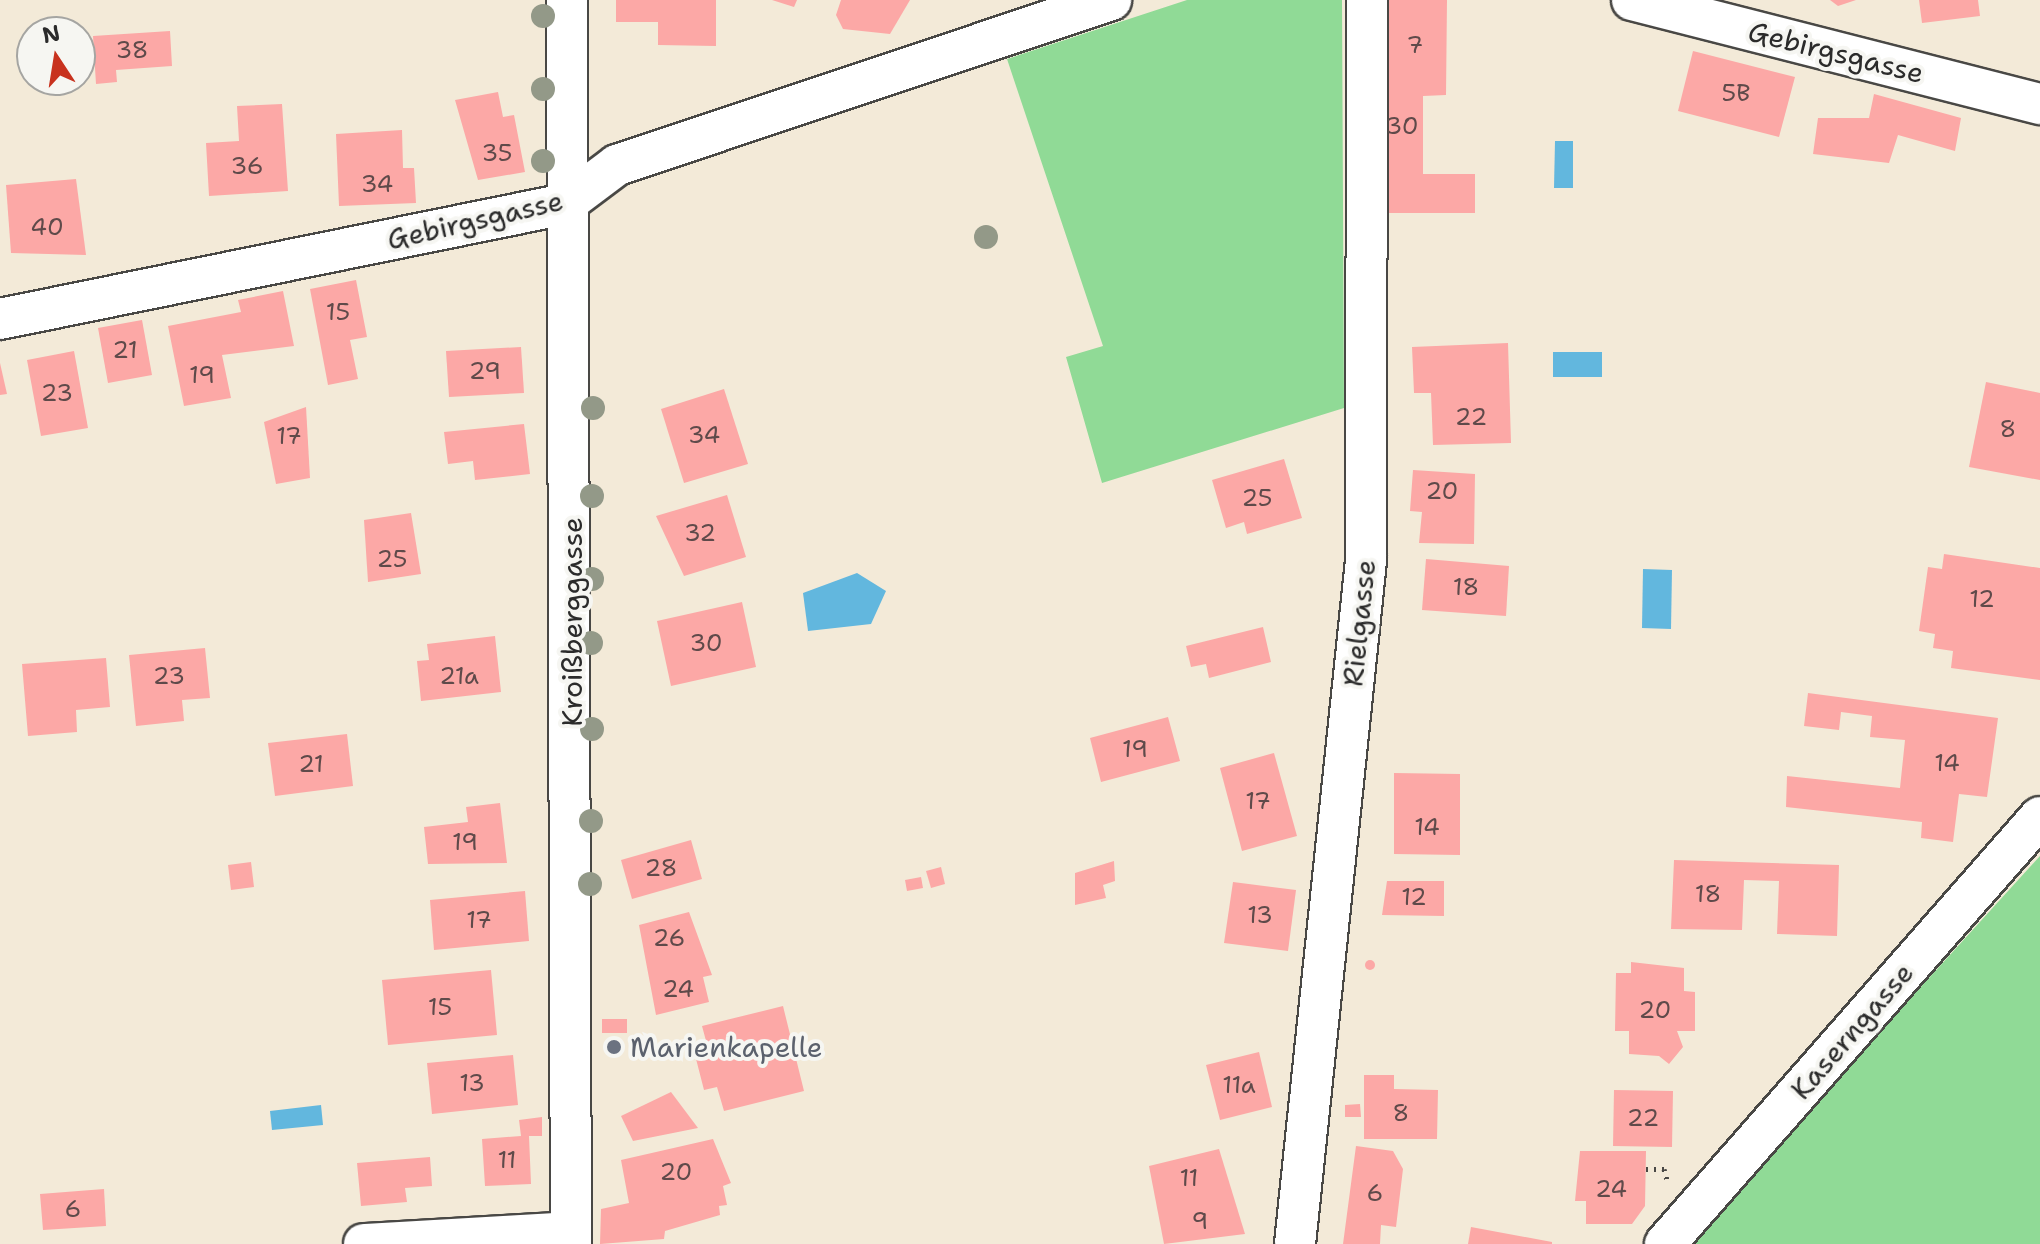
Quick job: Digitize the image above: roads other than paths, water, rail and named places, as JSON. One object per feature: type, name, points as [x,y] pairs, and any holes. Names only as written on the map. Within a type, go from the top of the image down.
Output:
[{"type":"street","name":"Kroißberggasse","points":[[567,0],[565,204],[573,457],[571,1238]]},
{"type":"street","name":"Gebirgsgasse","points":[[0,319],[565,204],[617,165],[1111,0]]},
{"type":"street","name":"Rielgasse","points":[[1295,1244],[1366,560],[1367,0]]},
{"type":"street","name":"Gebirgsgasse","points":[[1632,0],[2040,104]]},
{"type":"street","name":"Kaserngasse","points":[[1665,1244],[2040,817]]},
{"type":"street","points":[[364,1244],[571,1238]]},
{"type":"water","points":[[1555,141],[1573,141],[1573,188],[1554,188]]},
{"type":"water","points":[[1553,352],[1602,352],[1602,377],[1553,377]]},
{"type":"water","points":[[1643,569],[1672,570],[1671,629],[1642,628]]},
{"type":"water","points":[[857,573],[886,591],[871,624],[808,631],[803,593]]},
{"type":"water","points":[[321,1105],[323,1125],[272,1130],[270,1111]]},
{"type":"place","name":"Marienkapelle","points":[[614,1047]]}]
